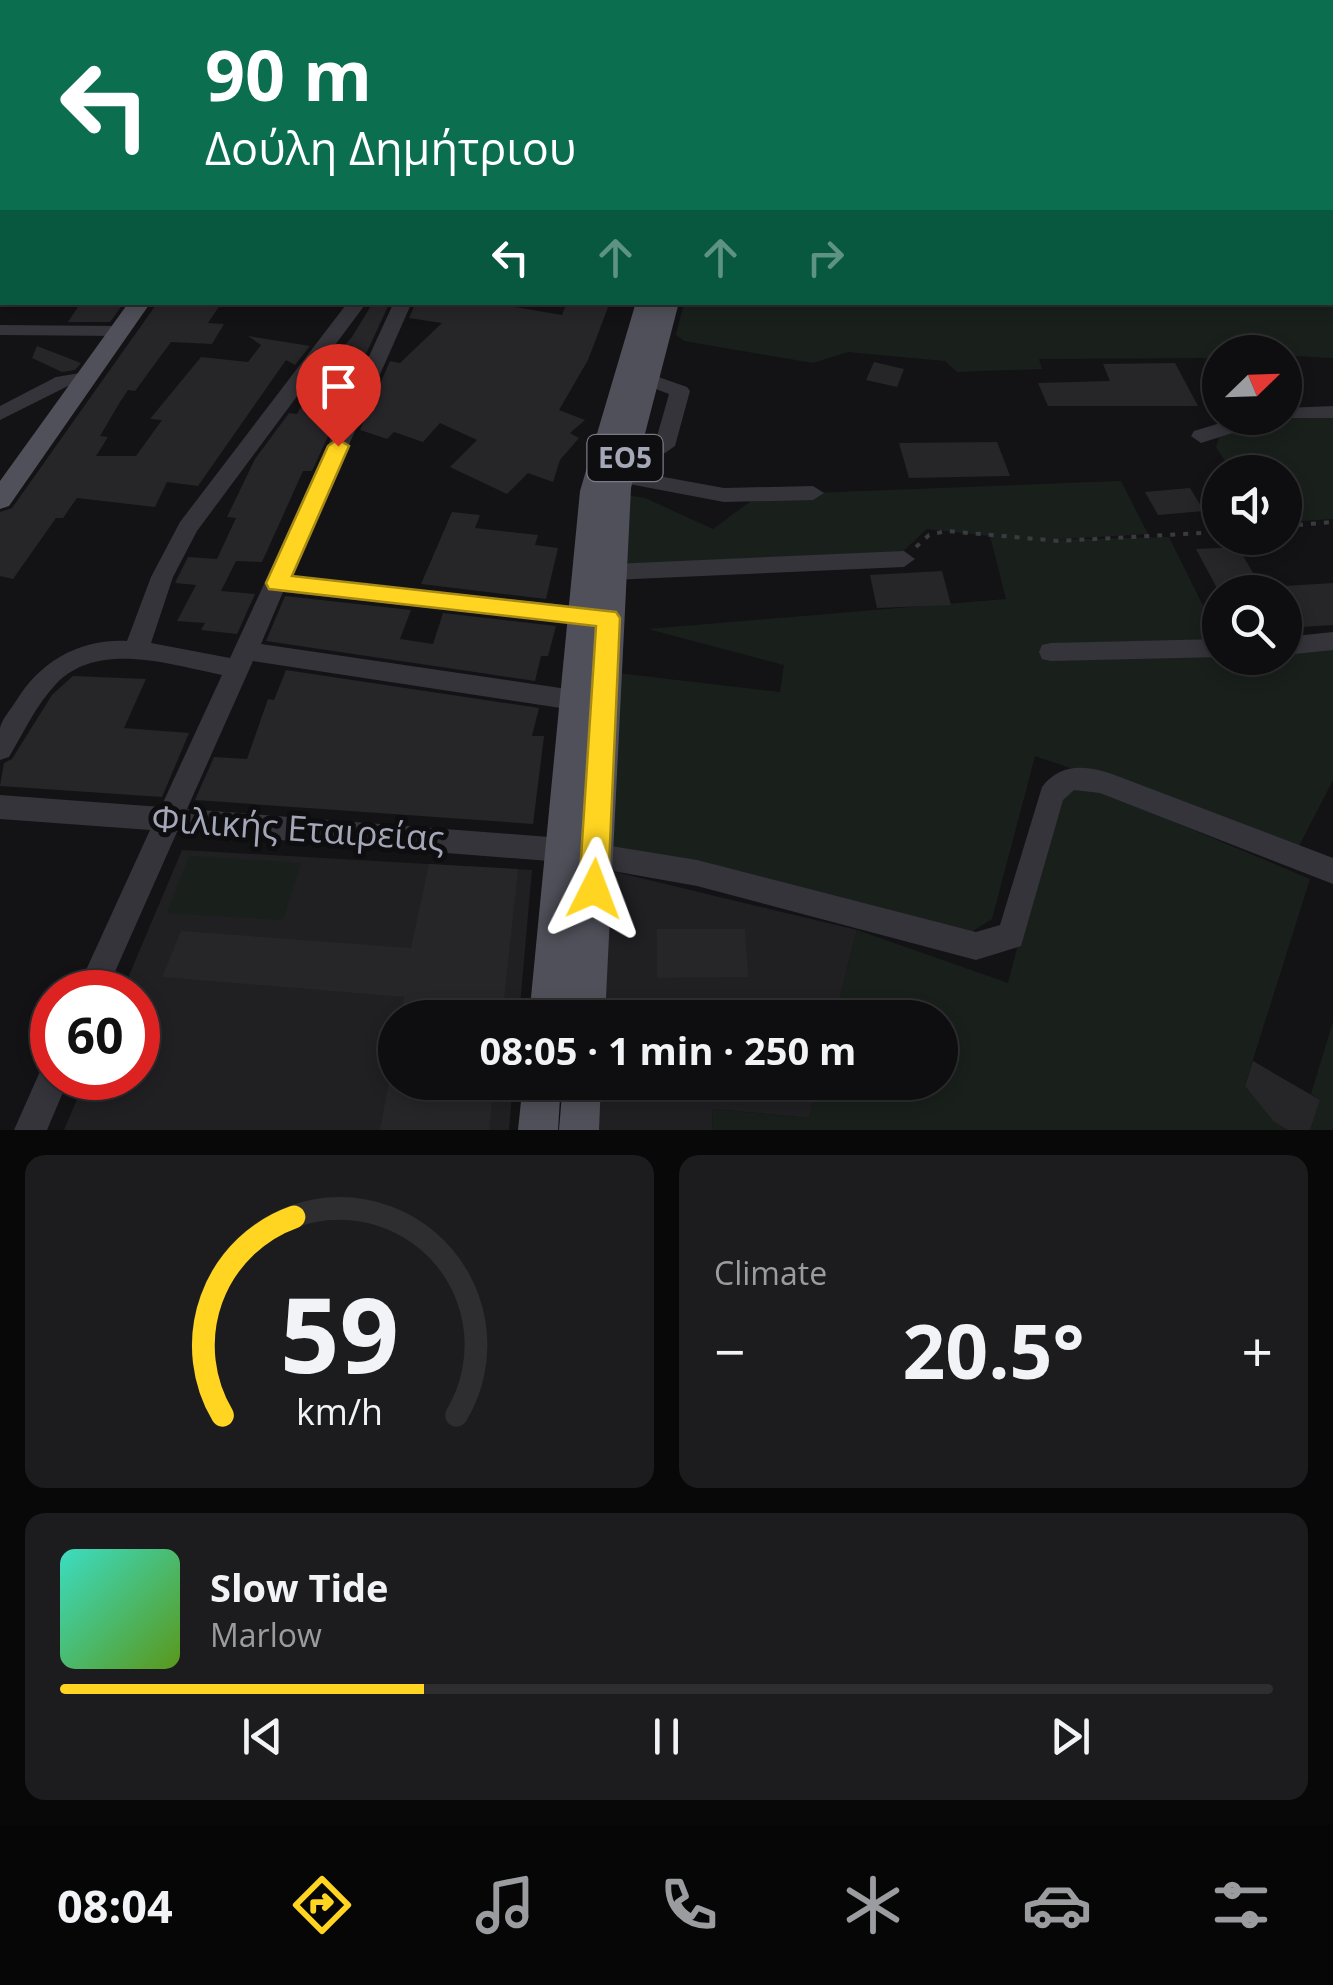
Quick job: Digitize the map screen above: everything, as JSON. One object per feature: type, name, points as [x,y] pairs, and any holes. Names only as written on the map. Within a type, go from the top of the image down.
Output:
[{"type":"main road","points":[[0,500],[138,305]]},
{"type":"main road","name":"ΕΟ5","points":[[551,1000],[579,852],[595,617],[596,472],[646,305]]},
{"type":"main road","name":"ΕΟ5","points":[[585,1000],[574,700],[595,617],[612,572],[624,464],[667,305]]},
{"type":"main road","points":[[538,1130],[540,1100]]},
{"type":"main road","points":[[578,1130],[580,1100]]},
{"type":"street","points":[[136,650],[162,577],[188,526],[356,305]]},
{"type":"street","points":[[101,970],[402,305]]},
{"type":"street","points":[[0,330],[118,330]]},
{"type":"street","points":[[0,414],[63,382],[86,378]]},
{"type":"street","points":[[1302,413],[1333,412]]},
{"type":"street","points":[[624,464],[724,496],[813,493]]},
{"type":"street","points":[[612,572],[904,559]]},
{"type":"street","points":[[277,583],[595,617]]},
{"type":"street","points":[[1302,644],[1333,641]]},
{"type":"street","points":[[1051,652],[1202,648]]},
{"type":"street","points":[[0,749],[55,670],[84,658],[136,650],[574,700]]},
{"type":"street","name":"Φιλικής Εταιρείας","points":[[0,806],[579,852],[697,872],[958,944],[991,946],[1011,936],[1016,928],[1051,794],[1060,783],[1078,777],[1103,782],[1333,871]]},
{"type":"street","points":[[30,1130],[43,1100]]},
{"type":"path","points":[[1302,525],[1333,522]]},
{"type":"path","points":[[904,559],[936,532],[1059,541],[1202,533]]},
{"type":"shaded area","points":[[684,305],[1333,305],[1333,358],[1302,356],[1302,335],[1202,335],[1202,358],[1039,359],[1042,369],[957,372],[945,361],[848,352],[813,363],[684,341],[676,335]]},
{"type":"shaded area","points":[[1333,412],[1333,519],[1302,521],[1302,455],[1221,455],[1216,447],[1220,435],[1302,435],[1302,415]]},
{"type":"shaded area","points":[[1121,481],[1148,534],[1047,540],[1169,537],[1202,604],[1202,675],[1302,675],[1302,648],[1333,644],[1333,780],[1299,846],[1035,756],[992,919],[965,936],[610,846],[617,673],[780,692],[784,665],[648,629],[1006,599],[990,536],[927,529],[900,554],[620,564],[626,495],[645,498],[713,529],[759,495]]},
{"type":"shaded area","points":[[1081,783],[1310,879],[1245,1085],[1274,1122],[1288,1130],[712,1130],[713,1109],[809,1118],[814,1100],[958,1100],[958,1000],[839,1000],[857,930],[1008,983],[1056,798]]},
{"type":"shaded area","points":[[182,850],[532,870],[521,1000],[378,1000],[378,1100],[512,1100],[509,1130],[64,1130],[77,1100],[160,1100],[160,970],[131,970]]},
{"type":"shaded area","points":[[189,856],[301,863],[283,920],[167,913]]},
{"type":"shaded area","points":[[607,870],[857,930],[839,1000],[600,1000]]},
{"type":"shaded area","points":[[1333,1022],[1333,1130],[1310,1130],[1320,1100],[1311,1094]]},
{"type":"shaded area","points":[[594,1100],[814,1100],[809,1118],[713,1109],[712,1130],[593,1130]]},
{"type":"building","points":[[79,305],[121,307],[110,322],[68,322]]},
{"type":"building","points":[[156,305],[220,305],[208,323],[224,324],[212,344],[171,342],[135,391],[128,390],[120,402],[100,436],[108,437],[96,456],[136,456],[162,420],[150,419],[201,357],[248,362],[261,345],[248,336],[310,346],[295,365],[286,360],[198,486],[167,482],[155,507],[77,498],[63,518],[56,518],[13,579],[0,576],[0,512],[12,508]]},
{"type":"building","points":[[371,305],[389,305],[312,471],[303,471],[262,562],[236,561],[221,591],[255,594],[237,634],[201,630],[205,623],[177,621],[196,585],[175,583],[188,557],[217,559],[236,518],[227,517],[255,459],[289,413],[297,414],[319,373],[352,337]]},
{"type":"building","points":[[415,305],[504,305],[562,315],[566,305],[609,305],[588,360],[559,410],[585,420],[570,433],[579,438],[560,460],[553,482],[528,473],[507,494],[450,467],[477,440],[440,423],[423,442],[394,432],[387,439],[360,430],[390,361],[400,363],[442,323],[409,318]]},
{"type":"building","points":[[37,346],[81,363],[75,370],[62,372],[32,358]]},
{"type":"building","points":[[874,362],[904,369],[897,387],[866,380]]},
{"type":"building","points":[[1175,363],[1198,406],[1048,406],[1038,383],[1110,381],[1103,364]]},
{"type":"building","points":[[997,442],[1010,476],[909,478],[899,443]]},
{"type":"building","points":[[1190,488],[1202,511],[1158,515],[1145,492]]},
{"type":"building","points":[[452,512],[480,515],[475,528],[538,535],[535,545],[558,548],[546,599],[421,584]]},
{"type":"building","points":[[1196,549],[1202,549],[1202,555],[1243,555],[1254,575],[1210,575]]},
{"type":"building","points":[[942,571],[951,605],[877,608],[870,575]]},
{"type":"building","points":[[1333,583],[1333,625],[1302,627],[1302,585]]},
{"type":"building","points":[[285,596],[411,610],[400,639],[433,644],[443,613],[556,626],[548,656],[541,656],[535,681],[266,641]]},
{"type":"building","points":[[286,670],[539,708],[532,736],[544,736],[533,824],[195,800],[214,757],[247,759],[268,699],[274,700]]},
{"type":"building","points":[[73,676],[146,679],[124,728],[189,733],[162,797],[0,786],[4,763],[12,759],[52,695]]},
{"type":"building","points":[[429,864],[518,869],[504,1000],[403,1000],[404,997],[162,977],[181,931],[411,948]]},
{"type":"building","points":[[657,929],[745,929],[748,977],[657,978]]},
{"type":"building","points":[[1253,1061],[1320,1100],[1310,1130],[1288,1130],[1274,1122],[1245,1086]]},
{"type":"building","points":[[386,1100],[492,1100],[489,1130],[380,1130]]},
{"type":"route","points":[[338,446],[277,583],[608,618],[594,889]]}]
